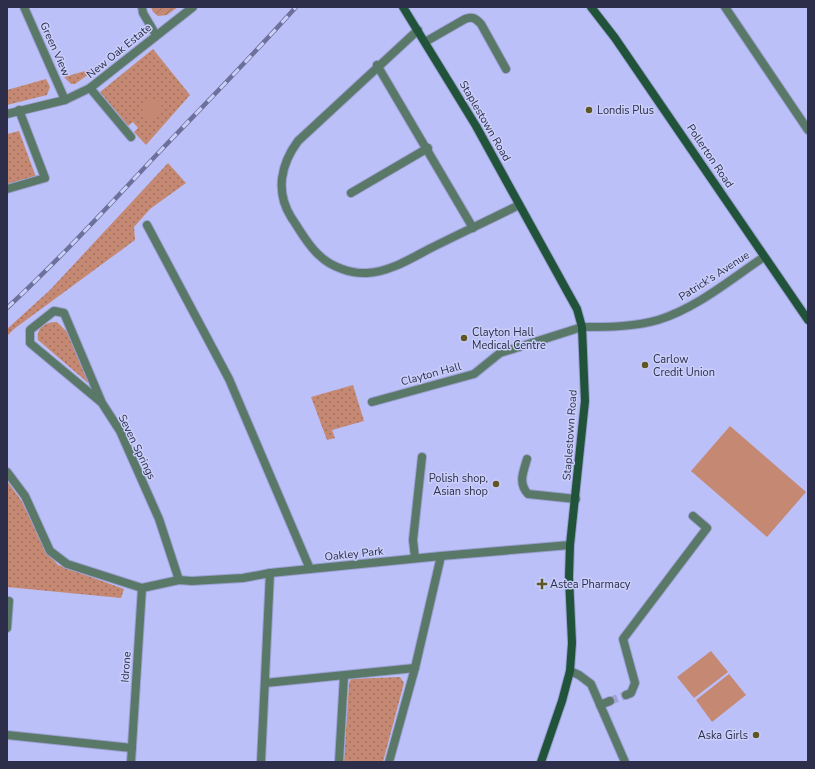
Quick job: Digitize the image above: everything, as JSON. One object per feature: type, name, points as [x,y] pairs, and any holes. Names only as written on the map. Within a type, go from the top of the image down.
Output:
[{"type":"main road","name":"Staplestown Road","points":[[403,7],[476,126],[577,309],[582,327],[585,401],[576,499],[570,545],[572,643],[570,671],[562,701],[541,762]]},
{"type":"main road","name":"Pollerton Road","points":[[591,7],[647,85],[808,320]]},
{"type":"street","name":"Green View","points":[[24,7],[65,100]]},
{"type":"street","points":[[142,7],[143,13],[156,34]]},
{"type":"street","name":"New Oak Estate","points":[[7,114],[65,100],[90,88],[156,34],[193,7]]},
{"type":"street","points":[[725,7],[808,130]]},
{"type":"street","points":[[425,42],[465,19],[470,17],[476,18],[481,24],[506,69]]},
{"type":"street","points":[[418,30],[378,65],[298,141],[290,152],[284,166],[281,181],[283,197],[289,213],[302,234],[320,256],[343,270],[361,273],[380,271],[396,266],[519,205]]},
{"type":"street","points":[[378,65],[428,148],[473,228]]},
{"type":"street","points":[[90,88],[131,137]]},
{"type":"street","points":[[7,189],[45,178],[19,110]]},
{"type":"street","points":[[351,193],[428,148]]},
{"type":"street","points":[[147,225],[229,379],[310,569]]},
{"type":"street","name":"Patrick's Avenue","points":[[582,327],[640,324],[664,318],[692,305],[764,257]]},
{"type":"street","name":"Seven Springs","points":[[102,403],[30,343],[30,330],[54,311],[64,313],[102,403],[120,431],[159,518],[179,580]]},
{"type":"street","name":"Clayton Hall","points":[[372,402],[474,374],[500,353],[582,327]]},
{"type":"street","points":[[415,558],[414,540],[422,457]]},
{"type":"street","points":[[527,459],[521,481],[523,488],[528,494],[576,499]]},
{"type":"street","points":[[7,472],[25,496],[50,551],[67,564],[142,588],[179,580]]},
{"type":"street","points":[[626,695],[631,693],[634,682],[622,639],[707,528],[693,516]]},
{"type":"street","name":"Oakley Park","points":[[179,580],[192,582],[243,578],[310,569],[415,558],[570,545]]},
{"type":"street","points":[[389,762],[415,668],[441,556]]},
{"type":"street","points":[[261,762],[270,574]]},
{"type":"street","name":"Idrone","points":[[131,762],[142,588]]},
{"type":"street","points":[[7,628],[9,601]]},
{"type":"street","points":[[265,683],[415,668]]},
{"type":"street","points":[[570,671],[580,675],[590,684],[625,762]]},
{"type":"street","points":[[339,762],[344,676]]},
{"type":"street","points":[[600,705],[610,701]]},
{"type":"street","points":[[7,735],[132,748]]},
{"type":"shaded area","points":[[151,7],[178,7],[167,15],[158,16],[153,12]]},
{"type":"shaded area","points":[[153,49],[190,95],[146,145],[134,132],[138,128],[133,122],[128,126],[100,92]]},
{"type":"shaded area","points":[[99,67],[75,84],[71,84],[64,77]]},
{"type":"shaded area","points":[[46,79],[50,87],[47,95],[7,105],[7,90]]},
{"type":"shaded area","points":[[151,98],[157,100],[165,110],[151,122],[143,113],[142,107],[148,99]]},
{"type":"shaded area","points":[[19,131],[36,177],[7,186],[7,134]]},
{"type":"shaded area","points":[[168,163],[186,183],[150,209],[134,227],[135,240],[14,329],[7,336],[7,329],[50,290]]},
{"type":"shaded area","points":[[57,322],[67,332],[94,388],[38,340],[40,329],[43,326],[49,323]]},
{"type":"shaded area","points":[[353,385],[364,421],[332,430],[335,438],[327,440],[311,397]]},
{"type":"shaded area","points":[[730,426],[806,492],[767,537],[691,471]]},
{"type":"shaded area","points":[[7,481],[21,500],[48,554],[58,565],[124,589],[121,598],[7,587]]},
{"type":"shaded area","points":[[711,651],[728,672],[694,698],[677,677]]},
{"type":"shaded area","points":[[729,674],[746,695],[712,722],[696,700]]},
{"type":"shaded area","points":[[400,677],[404,683],[383,762],[344,762],[349,683],[351,679]]},
{"type":"tunnel","points":[[610,701],[626,695]]},
{"type":"railway","points":[[7,308],[86,229],[296,7]]},
{"type":"place","name":"Londis Plus","points":[[589,110]]},
{"type":"place","name":"Clayton Hall Medical Centre","points":[[464,338]]},
{"type":"place","name":"Carlow Credit Union","points":[[645,365]]},
{"type":"place","name":"Polish shop, Asian shop","points":[[496,484]]},
{"type":"place","name":"Astea Pharmacy","points":[[542,584]]},
{"type":"place","name":"Aska Girls","points":[[756,735]]}]
